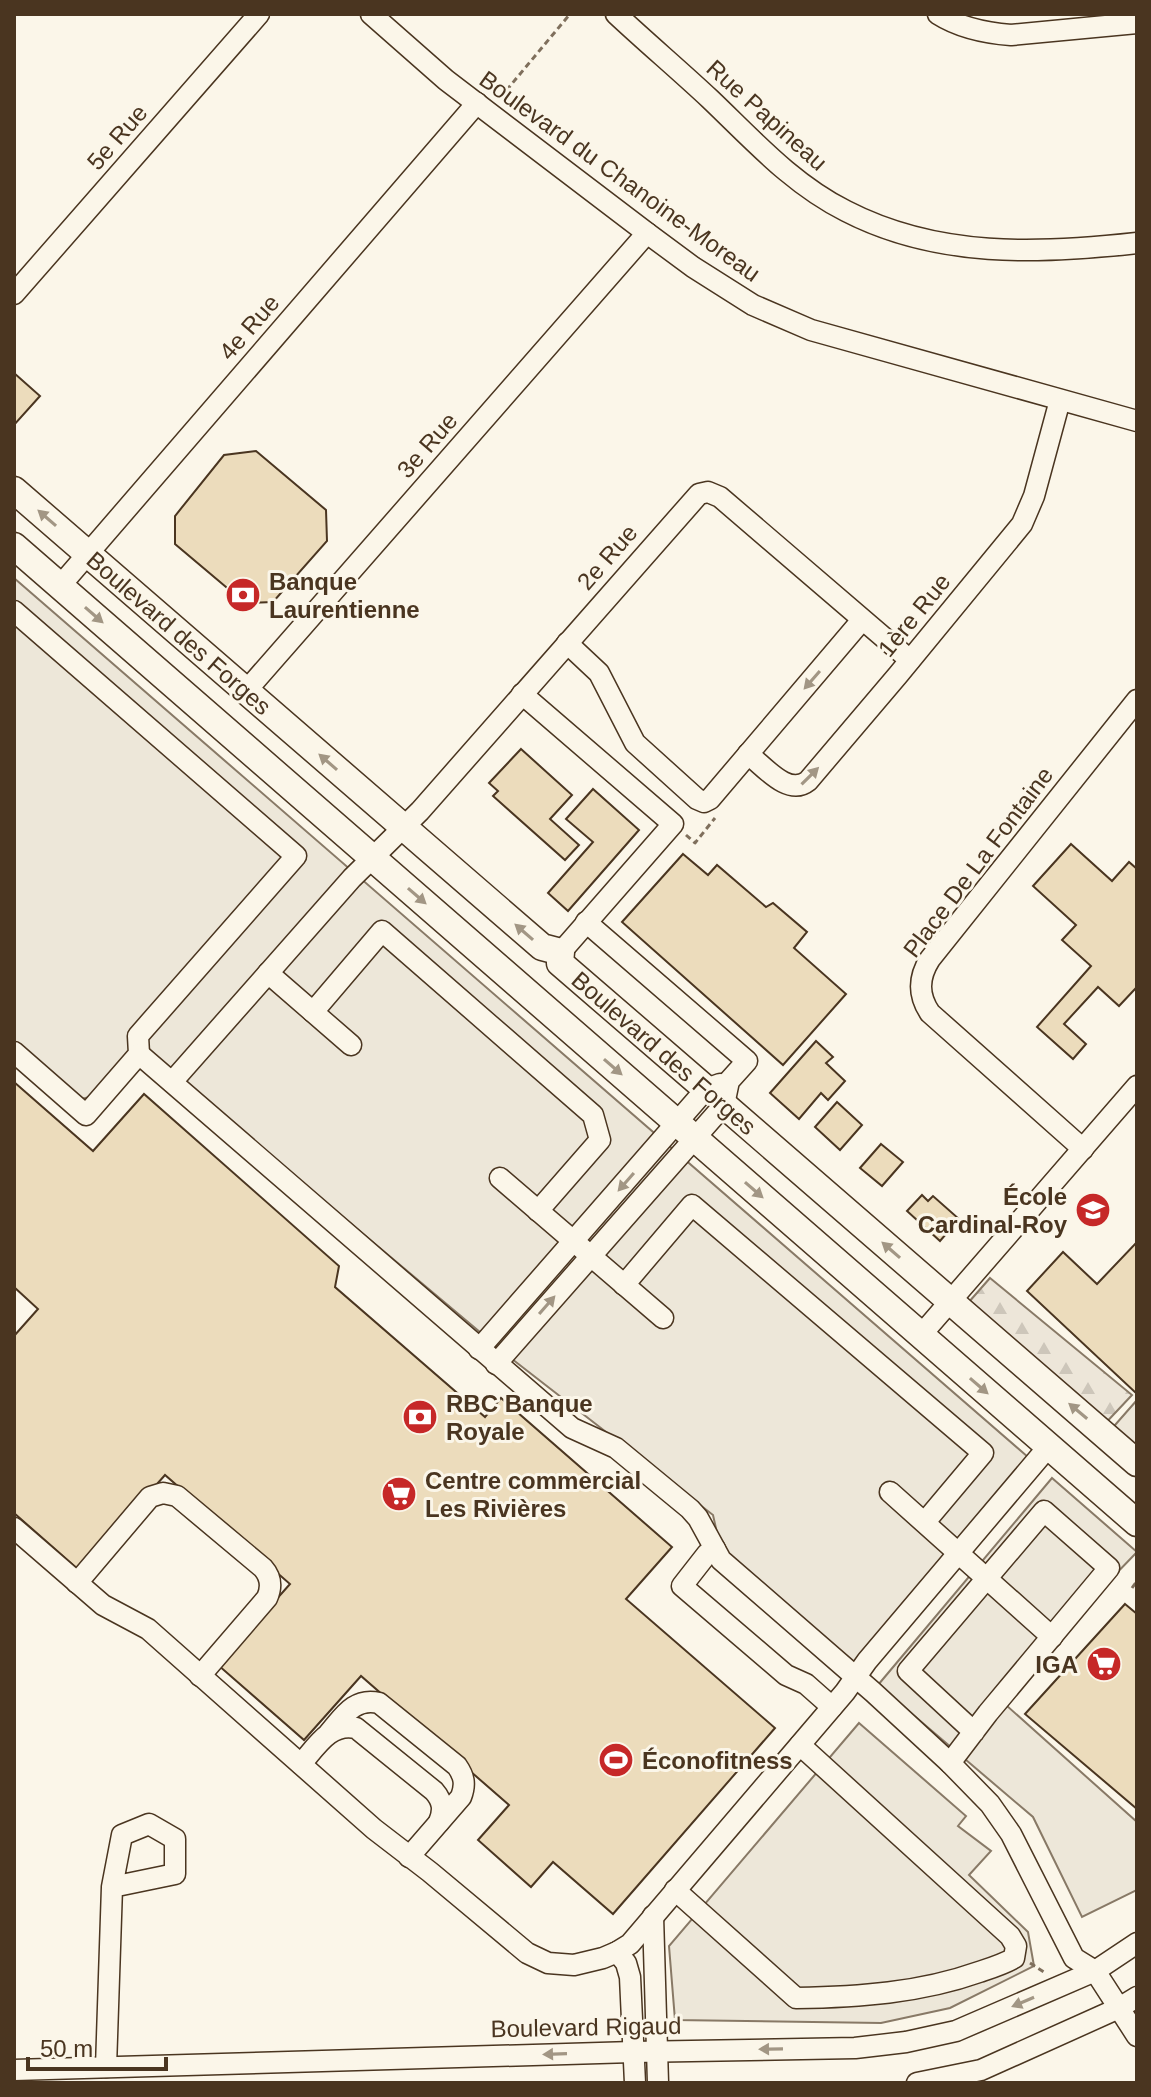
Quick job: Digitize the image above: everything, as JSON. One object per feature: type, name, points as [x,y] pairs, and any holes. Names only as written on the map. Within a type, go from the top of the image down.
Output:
[{"type":"main road","name":"Boulevard des Forges","points":[[14,490],[542,947],[561,952],[560,963],[720,1092],[950,1302],[1137,1463]]},
{"type":"main road","name":"Boulevard des Forges","points":[[14,546],[1137,1523]]},
{"type":"street","name":"5e Rue","points":[[14,294],[259,14]]},
{"type":"street","name":"Boulevard du Chanoine-Moreau","points":[[371,14],[446,80],[647,233],[736,295],[781,318],[837,337],[1137,421]]},
{"type":"street","name":"Rue Papineau","points":[[616,14],[697,86],[764,153],[816,193],[846,211],[893,232],[938,243],[1039,251],[1137,243]]},
{"type":"street","points":[[938,14],[967,27],[1011,35],[1137,23]]},
{"type":"street","name":"4e Rue","points":[[60,586],[477,103]]},
{"type":"street","name":"3e Rue","points":[[246,691],[647,233]]},
{"type":"street","name":"1ère Rue","points":[[748,754],[789,786],[804,785],[1022,524],[1034,496],[1060,400]]},
{"type":"street","name":"2e Rue","points":[[172,1082],[373,858],[430,800],[695,496],[708,492],[720,497],[910,660]]},
{"type":"street","points":[[14,611],[296,856],[138,1036],[139,1054],[86,1115],[14,1052]]},
{"type":"street","name":"1ère Rue","points":[[704,802],[710,799],[862,620]]},
{"type":"street","points":[[567,643],[599,673],[638,746],[704,802]]},
{"type":"street","points":[[522,694],[673,824],[561,952]]},
{"type":"street","name":"Place De La Fontaine","points":[[1083,1149],[937,1020],[925,1005],[920,987],[924,968],[930,959],[1137,700]]},
{"type":"street","points":[[496,1364],[591,1256],[686,1131],[747,1061],[586,922]]},
{"type":"street","points":[[313,1012],[382,931],[582,1105],[593,1115],[600,1140],[538,1211]]},
{"type":"street","points":[[268,973],[351,1045]]},
{"type":"street","points":[[139,1054],[572,1428],[616,1448],[690,1509],[721,1560],[950,1763],[1001,1818],[1074,1958],[1095,1971],[1128,2002],[1137,2036]]},
{"type":"street","points":[[921,1335],[1137,1086]]},
{"type":"street","points":[[479,1349],[574,1241],[686,1131]]},
{"type":"street","points":[[500,1178],[663,1318]]},
{"type":"street","points":[[624,1285],[692,1205],[983,1453],[925,1522]]},
{"type":"street","points":[[14,1528],[103,1605],[148,1629],[409,1857],[516,1945],[537,1960],[574,1965],[623,1948],[653,1916],[1049,1446]]},
{"type":"street","points":[[890,1492],[1052,1637]]},
{"type":"street","points":[[77,1583],[150,1497],[163,1493],[177,1496],[263,1568],[270,1579],[267,1598],[200,1676]]},
{"type":"street","points":[[950,1763],[1109,1568],[1044,1511],[908,1671],[974,1732]]},
{"type":"street","points":[[715,1549],[707,1554],[682,1586],[786,1675],[806,1684],[832,1707]]},
{"type":"street","points":[[301,1764],[351,1708],[373,1701],[384,1705],[457,1766],[462,1773],[464,1788],[461,1797],[409,1857]]},
{"type":"street","points":[[329,1733],[346,1726],[362,1730],[434,1791],[442,1803],[439,1822]]},
{"type":"street","points":[[675,1890],[796,1998],[862,1996],[924,1987],[979,1972],[1015,1956],[1016,1946],[1010,1936],[800,1745]]},
{"type":"street","points":[[106,2067],[112,1887]]},
{"type":"street","points":[[653,1916],[658,2083]]},
{"type":"street","name":"Boulevard Rigaud","points":[[14,2070],[855,2048],[906,2042],[956,2031],[1095,1971],[1137,1943]]},
{"type":"street","points":[[623,1948],[638,1951],[646,1963],[654,1987]]},
{"type":"street","points":[[623,1948],[630,1977],[635,2083]]},
{"type":"street","points":[[917,2083],[981,2070],[1128,2002]]},
{"type":"path","points":[[477,103],[502,98],[570,14]]},
{"type":"path","points":[[673,824],[695,843],[718,814],[704,802]]},
{"type":"path","points":[[1132,1588],[1137,1581]]},
{"type":"green space","points":[[990,1278],[1132,1395],[1099,1430],[961,1311]]},
{"type":"shaded area","points":[[14,578],[1028,1457],[854,1666],[722,1555],[713,1515],[512,1359],[150,1055],[102,1094],[73,1101],[14,1049]]},
{"type":"shaded area","points":[[1137,1400],[1137,1459],[1108,1433]]},
{"type":"shaded area","points":[[1052,1478],[1137,1552],[997,1697],[1137,1822],[1137,1890],[1082,1917],[1033,1817],[878,1685]]},
{"type":"shaded area","points":[[859,1723],[966,1816],[958,1826],[991,1851],[969,1875],[1028,1932],[1034,1966],[950,2008],[881,2023],[675,2020],[669,1946]]},
{"type":"building","points":[[14,373],[40,396],[14,425]]},
{"type":"building","points":[[256,451],[326,510],[327,541],[273,602],[245,603],[175,544],[175,516],[224,455]]},
{"type":"building","points":[[521,749],[572,795],[550,819],[579,845],[565,860],[493,796],[498,791],[489,783]]},
{"type":"building","points":[[593,789],[639,830],[568,911],[548,893],[593,842],[566,819]]},
{"type":"building","points":[[1071,844],[1112,881],[1129,862],[1137,869],[1137,991],[1135,989],[1119,1006],[1098,987],[1064,1024],[1086,1044],[1073,1059],[1037,1027],[1091,966],[1062,940],[1076,925],[1033,886]]},
{"type":"building","points":[[683,854],[708,875],[717,865],[766,907],[773,903],[807,932],[794,948],[846,994],[783,1065],[622,922]]},
{"type":"building","points":[[816,1041],[833,1057],[826,1063],[845,1081],[828,1100],[821,1093],[799,1119],[770,1093]]},
{"type":"building","name":"Centre commercial Les Rivières","points":[[14,1082],[93,1151],[144,1094],[339,1266],[335,1287],[485,1417],[501,1398],[672,1547],[626,1599],[775,1728],[613,1914],[553,1862],[531,1887],[478,1840],[509,1805],[361,1676],[304,1740],[218,1665],[290,1584],[165,1475],[80,1571],[14,1513],[14,1336],[38,1309],[14,1287]]},
{"type":"building","points":[[837,1102],[862,1125],[840,1150],[815,1127]]},
{"type":"building","points":[[881,1144],[903,1162],[882,1186],[860,1168]]},
{"type":"building","points":[[922,1195],[928,1201],[933,1196],[959,1219],[940,1241],[907,1211]]},
{"type":"building","points":[[1137,1242],[1137,1394],[1027,1291],[1063,1252],[1097,1284]]},
{"type":"building","name":"IGA","points":[[1125,1604],[1137,1614],[1137,1809],[1025,1714]]},
{"type":"place","name":"Banque Laurentienne","points":[[243,595]]},
{"type":"place","name":"École Cardinal-Roy","points":[[1093,1210]]},
{"type":"place","name":"RBC Banque Royale","points":[[420,1417]]},
{"type":"place","name":"Centre commercial Les Rivières","points":[[399,1494]]},
{"type":"place","name":"IGA","points":[[1104,1664]]},
{"type":"place","name":"Éconofitness","points":[[616,1760]]}]
